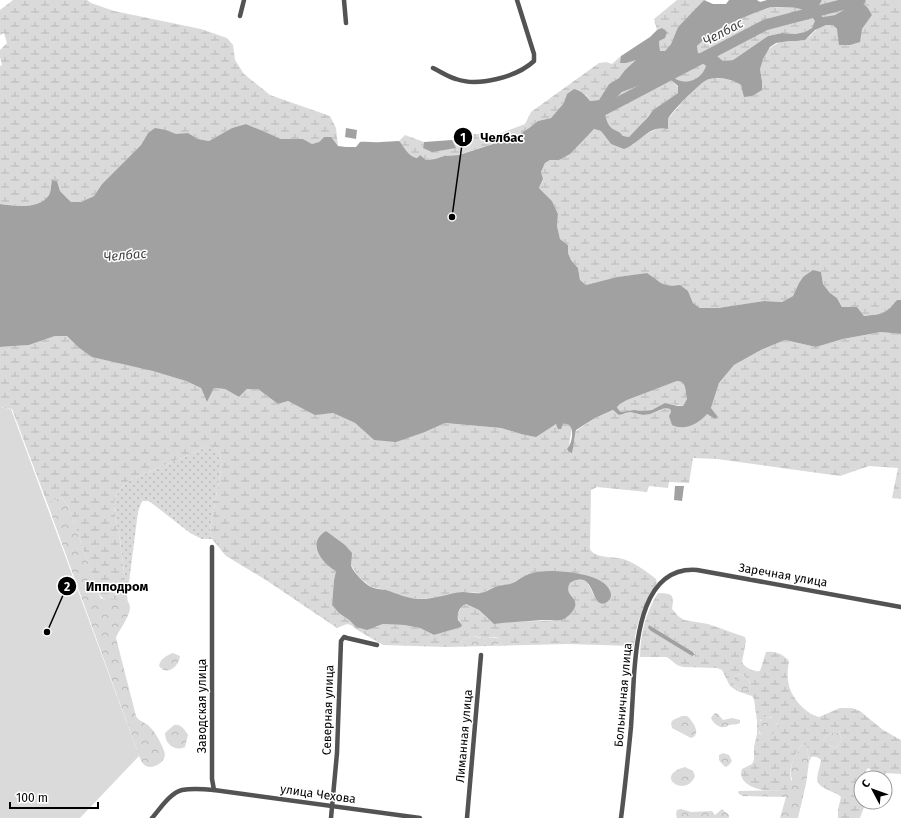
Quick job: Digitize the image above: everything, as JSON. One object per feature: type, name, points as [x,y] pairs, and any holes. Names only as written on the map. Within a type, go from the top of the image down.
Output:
[{"type":"street","points":[[240,16],[244,0]]},
{"type":"street","points":[[344,0],[346,22]]},
{"type":"street","points":[[433,68],[457,80],[476,82],[496,80],[528,66],[534,61],[534,54],[517,0]]},
{"type":"street","name":"Заводская улица","points":[[212,548],[212,779],[214,790]]},
{"type":"street","name":"Заречная улица","points":[[663,580],[676,572],[697,570],[901,607]]},
{"type":"street","name":"Больничная улица","points":[[621,818],[628,756],[636,648],[639,630],[647,605],[663,580]]},
{"type":"street","name":"Северная улица","points":[[331,818],[337,753],[341,641],[344,637],[376,645]]},
{"type":"street","name":"Лиманная улица","points":[[467,818],[481,655]]},
{"type":"street","points":[[152,818],[177,792],[189,789],[214,790]]},
{"type":"street","name":"улица Чехова","points":[[214,790],[420,818]]},
{"type":"green space","points":[[13,0],[87,0],[91,3],[114,11],[201,29],[227,38],[233,45],[235,60],[244,74],[270,95],[330,116],[336,128],[338,146],[324,137],[319,142],[312,144],[303,139],[281,139],[246,124],[232,128],[209,141],[198,139],[188,133],[176,135],[166,130],[148,133],[141,145],[102,184],[94,196],[81,202],[71,202],[60,191],[57,181],[52,180],[49,195],[45,200],[39,203],[26,206],[0,204],[0,66],[2,65],[0,50],[7,43],[4,33],[0,35],[0,10]]},
{"type":"green space","points":[[677,0],[704,0],[678,27],[671,44],[665,51],[660,51],[659,41],[662,28],[657,30],[654,19]]},
{"type":"green space","points":[[822,0],[850,0],[847,8],[835,15],[823,17],[816,13],[816,9]]},
{"type":"green space","points":[[859,0],[901,0],[901,300],[897,300],[884,312],[876,315],[864,316],[857,307],[843,308],[837,298],[830,293],[823,284],[821,272],[803,277],[793,296],[782,302],[764,301],[718,308],[700,308],[693,303],[688,291],[663,285],[647,273],[617,277],[586,285],[580,280],[578,268],[571,260],[568,253],[568,245],[560,239],[557,226],[558,214],[552,201],[539,188],[543,180],[541,172],[545,163],[550,160],[559,160],[594,129],[601,131],[611,144],[632,145],[640,137],[661,127],[692,91],[706,80],[714,78],[726,79],[741,85],[762,81],[760,69],[763,58],[769,49],[778,43],[804,40],[819,28],[827,25],[833,25],[837,29],[862,29],[872,15],[868,8]]},
{"type":"green space","points":[[771,7],[791,7],[801,9],[811,15],[816,21],[812,28],[805,32],[795,34],[782,33],[768,36],[733,60],[723,61],[716,55],[698,53],[697,46],[713,33],[752,14]]},
{"type":"green space","points":[[621,56],[621,62],[638,59],[625,70],[619,78],[609,84],[599,100],[590,101],[586,95],[567,94],[565,103],[551,118],[538,121],[515,137],[458,155],[426,160],[420,155],[417,158],[411,155],[399,141],[405,135],[424,142],[423,148],[455,148],[452,140],[469,134],[499,134],[525,124],[531,112],[599,63],[606,62],[612,64]]},
{"type":"green space","points":[[694,59],[706,66],[699,77],[694,80],[677,80],[668,71],[683,63]]},
{"type":"green space","points":[[659,75],[670,79],[678,87],[678,93],[653,110],[629,137],[623,136],[613,129],[609,125],[605,113],[609,105],[622,92],[646,83]]},
{"type":"green space","points":[[881,332],[901,334],[901,499],[892,498],[898,468],[869,466],[840,476],[717,459],[693,458],[689,483],[669,482],[668,488],[649,486],[647,492],[597,487],[591,490],[590,549],[592,552],[600,556],[622,559],[630,562],[642,568],[656,579],[657,583],[648,599],[639,621],[634,646],[567,644],[446,647],[383,645],[351,625],[347,624],[337,628],[266,580],[226,556],[212,539],[210,530],[222,464],[220,454],[215,447],[207,447],[128,481],[118,492],[114,503],[115,515],[120,540],[128,604],[120,599],[105,600],[101,597],[98,591],[68,506],[63,499],[58,498],[53,501],[49,508],[12,409],[0,407],[0,347],[29,345],[55,336],[67,336],[78,347],[186,381],[201,388],[207,402],[214,388],[225,389],[239,397],[247,389],[258,389],[278,404],[288,401],[315,414],[333,413],[355,423],[374,440],[425,432],[445,423],[501,428],[521,434],[557,424],[561,426],[563,424],[567,424],[570,425],[571,428],[569,446],[572,452],[576,431],[595,418],[614,410],[625,414],[630,412],[643,415],[665,408],[670,409],[671,412],[707,414],[715,419],[718,417],[711,408],[719,383],[734,365],[761,350],[785,340],[816,347],[843,339]],"holes":[[[325,531],[334,538],[358,576],[371,587],[386,590],[401,597],[419,599],[441,597],[463,592],[482,593],[495,587],[511,584],[528,574],[597,579],[600,603],[596,599],[589,585],[582,580],[577,580],[570,583],[568,586],[570,596],[562,620],[514,622],[487,618],[479,610],[466,604],[462,606],[458,614],[458,618],[462,625],[434,635],[420,628],[404,625],[383,624],[376,627],[356,627],[332,605],[336,571]],[[471,636],[485,638],[496,637],[502,641],[502,643],[495,645],[461,644],[462,640]]]},
{"type":"green space","points":[[680,381],[685,387],[687,399],[683,406],[670,404],[652,410],[621,412],[617,407],[627,400]]},
{"type":"green space","points":[[0,407],[11,409],[139,756],[80,818],[0,818]]},
{"type":"green space","points":[[207,447],[215,447],[220,454],[222,464],[210,530],[212,539],[202,539],[190,533],[149,501],[142,501],[138,512],[129,582],[126,587],[115,515],[114,503],[118,492],[128,481]]},
{"type":"green space","points":[[58,498],[63,499],[68,506],[101,599],[111,600],[122,598],[128,602],[130,607],[127,617],[116,638],[136,716],[153,731],[164,751],[165,755],[163,760],[154,766],[148,767],[145,765],[139,756],[49,508],[53,501]]},
{"type":"green space","points":[[658,593],[669,594],[672,596],[673,601],[672,609],[684,620],[708,624],[745,637],[746,641],[742,662],[745,666],[755,671],[760,671],[766,652],[773,652],[784,656],[789,661],[788,678],[791,692],[798,703],[808,712],[819,717],[840,708],[852,708],[860,711],[883,730],[901,740],[901,774],[893,773],[893,770],[871,770],[868,768],[867,770],[853,770],[853,810],[863,810],[860,818],[838,818],[838,809],[841,797],[820,785],[817,779],[821,760],[817,757],[811,757],[809,762],[807,747],[804,745],[799,748],[796,753],[790,770],[791,784],[787,790],[764,790],[747,784],[742,778],[741,774],[742,769],[752,764],[754,760],[757,721],[754,699],[752,696],[737,691],[730,686],[722,670],[717,668],[683,667],[677,665],[667,657],[640,657],[644,624]],"holes":[[[649,625],[695,653],[694,657],[651,631]],[[739,674],[748,680],[751,686],[749,689],[744,691],[739,689],[732,682],[735,676]],[[766,717],[771,717],[778,724],[773,733],[765,736],[759,733],[759,727],[760,720]],[[835,732],[839,733],[842,739],[835,748],[829,745],[830,740],[823,739],[827,735]]]},
{"type":"green space","points":[[471,636],[494,638],[503,641],[502,643],[495,645],[461,644],[462,640]]},
{"type":"green space","points":[[173,653],[180,656],[175,666],[169,670],[162,669],[159,666],[162,659]]},
{"type":"green space","points":[[739,674],[747,678],[749,681],[751,686],[749,689],[744,691],[739,689],[732,682],[735,676]]},
{"type":"green space","points":[[715,713],[718,714],[723,720],[732,718],[740,720],[740,723],[720,727],[711,718]]},
{"type":"green space","points":[[682,716],[687,716],[694,724],[696,734],[691,738],[672,728],[671,723],[673,720]]},
{"type":"green space","points":[[768,717],[775,720],[778,727],[775,734],[768,737],[761,734],[758,727],[761,720]]},
{"type":"green space","points":[[174,725],[180,726],[188,735],[185,747],[174,748],[169,744],[165,737],[165,733]]},
{"type":"green space","points":[[835,732],[839,733],[842,739],[835,748],[829,745],[830,740],[823,739],[827,735]]},
{"type":"green space","points":[[804,745],[807,747],[809,762],[806,784],[798,818],[780,818],[786,797],[743,796],[739,794],[739,791],[787,790],[792,779],[791,767],[794,758],[801,746]]},
{"type":"green space","points":[[723,753],[729,755],[732,761],[726,767],[719,760],[719,755]]},
{"type":"green space","points":[[685,767],[693,771],[695,776],[691,783],[685,786],[674,784],[671,780],[671,775]]},
{"type":"green space","points":[[681,809],[691,812],[712,811],[715,815],[722,809],[729,815],[729,818],[677,818],[677,810]]},
{"type":"water","points":[[704,0],[713,4],[726,4],[729,0],[757,0],[760,2],[767,0],[822,0],[816,13],[823,17],[835,15],[847,8],[850,0],[859,0],[868,8],[872,15],[862,29],[860,42],[850,45],[839,45],[837,29],[833,25],[826,25],[815,30],[805,40],[776,43],[770,47],[763,59],[760,69],[762,90],[752,96],[744,97],[741,85],[733,81],[723,78],[709,79],[697,88],[674,111],[668,119],[668,129],[655,129],[624,149],[611,144],[601,131],[594,129],[570,154],[559,160],[550,160],[545,163],[541,172],[543,179],[539,188],[552,201],[558,214],[557,226],[560,239],[568,245],[568,253],[571,260],[578,268],[580,280],[586,285],[617,277],[647,273],[665,285],[680,285],[688,291],[693,303],[700,308],[718,308],[764,301],[782,302],[793,296],[803,277],[813,270],[821,272],[823,284],[830,293],[837,298],[842,307],[857,307],[864,316],[876,315],[884,312],[897,300],[901,300],[901,334],[881,332],[843,339],[816,347],[785,340],[761,350],[734,365],[719,383],[711,408],[718,417],[715,419],[707,414],[700,421],[691,426],[677,427],[672,425],[669,416],[671,412],[670,409],[665,408],[643,415],[630,412],[619,415],[613,410],[595,418],[576,430],[572,453],[567,449],[572,438],[572,429],[567,424],[563,424],[561,429],[558,429],[556,424],[536,437],[501,428],[445,423],[396,442],[374,440],[355,423],[333,413],[315,415],[288,401],[278,404],[258,389],[247,389],[239,397],[225,389],[214,388],[207,402],[201,388],[186,381],[153,371],[92,357],[78,347],[67,336],[55,336],[29,345],[0,347],[0,204],[26,206],[39,203],[45,200],[49,195],[52,180],[57,181],[60,191],[71,202],[81,202],[94,196],[102,184],[141,145],[148,133],[155,128],[176,134],[188,133],[198,139],[209,141],[232,128],[246,124],[281,139],[303,139],[312,144],[319,142],[324,137],[331,137],[338,146],[346,147],[356,147],[360,142],[399,141],[408,153],[417,158],[420,155],[426,160],[444,156],[459,155],[515,137],[538,121],[551,118],[564,103],[567,94],[574,89],[583,93],[590,101],[599,100],[609,84],[619,78],[636,60],[620,63],[621,56],[662,28],[667,32],[665,38],[659,41],[660,51],[665,51],[671,44],[678,27]],"holes":[[[771,7],[790,7],[801,9],[815,21],[812,28],[805,32],[795,34],[782,33],[768,36],[733,60],[723,61],[716,55],[698,53],[697,46],[705,39],[713,33],[742,18]],[[694,59],[706,66],[699,77],[694,80],[677,80],[668,71],[672,68],[678,69],[683,63]],[[659,75],[670,79],[678,86],[678,93],[653,110],[629,137],[623,136],[609,125],[605,113],[609,105],[622,92],[646,83]],[[677,381],[680,381],[684,385],[687,399],[683,406],[665,403],[652,410],[621,412],[617,407],[627,400]]]},
{"type":"water","points":[[346,128],[357,130],[356,139],[345,137]]},
{"type":"water","points":[[452,140],[456,148],[432,152],[423,148],[424,142]]},
{"type":"water","points":[[675,486],[684,486],[682,501],[674,500]]},
{"type":"water","points":[[326,531],[345,545],[352,553],[352,568],[365,583],[373,588],[386,590],[410,598],[424,599],[463,592],[481,593],[497,586],[513,583],[529,574],[550,571],[574,573],[592,577],[606,585],[610,591],[611,597],[607,602],[602,604],[595,597],[589,585],[585,581],[579,580],[570,583],[568,587],[568,591],[574,600],[575,607],[570,615],[562,620],[494,624],[479,610],[466,604],[458,613],[458,620],[462,625],[461,627],[434,635],[420,628],[404,625],[383,624],[367,630],[356,627],[332,605],[336,571],[321,558],[317,547],[317,541]]},
{"type":"water","points":[[649,625],[693,652],[695,655],[692,656],[651,631],[648,628]]},
{"type":"waterway","name":"Челбас","points":[[594,115],[765,25],[860,0]]},
{"type":"place","name":"Челбас","points":[[452,217]]},
{"type":"place","name":"Ипподром","points":[[47,632]]}]
